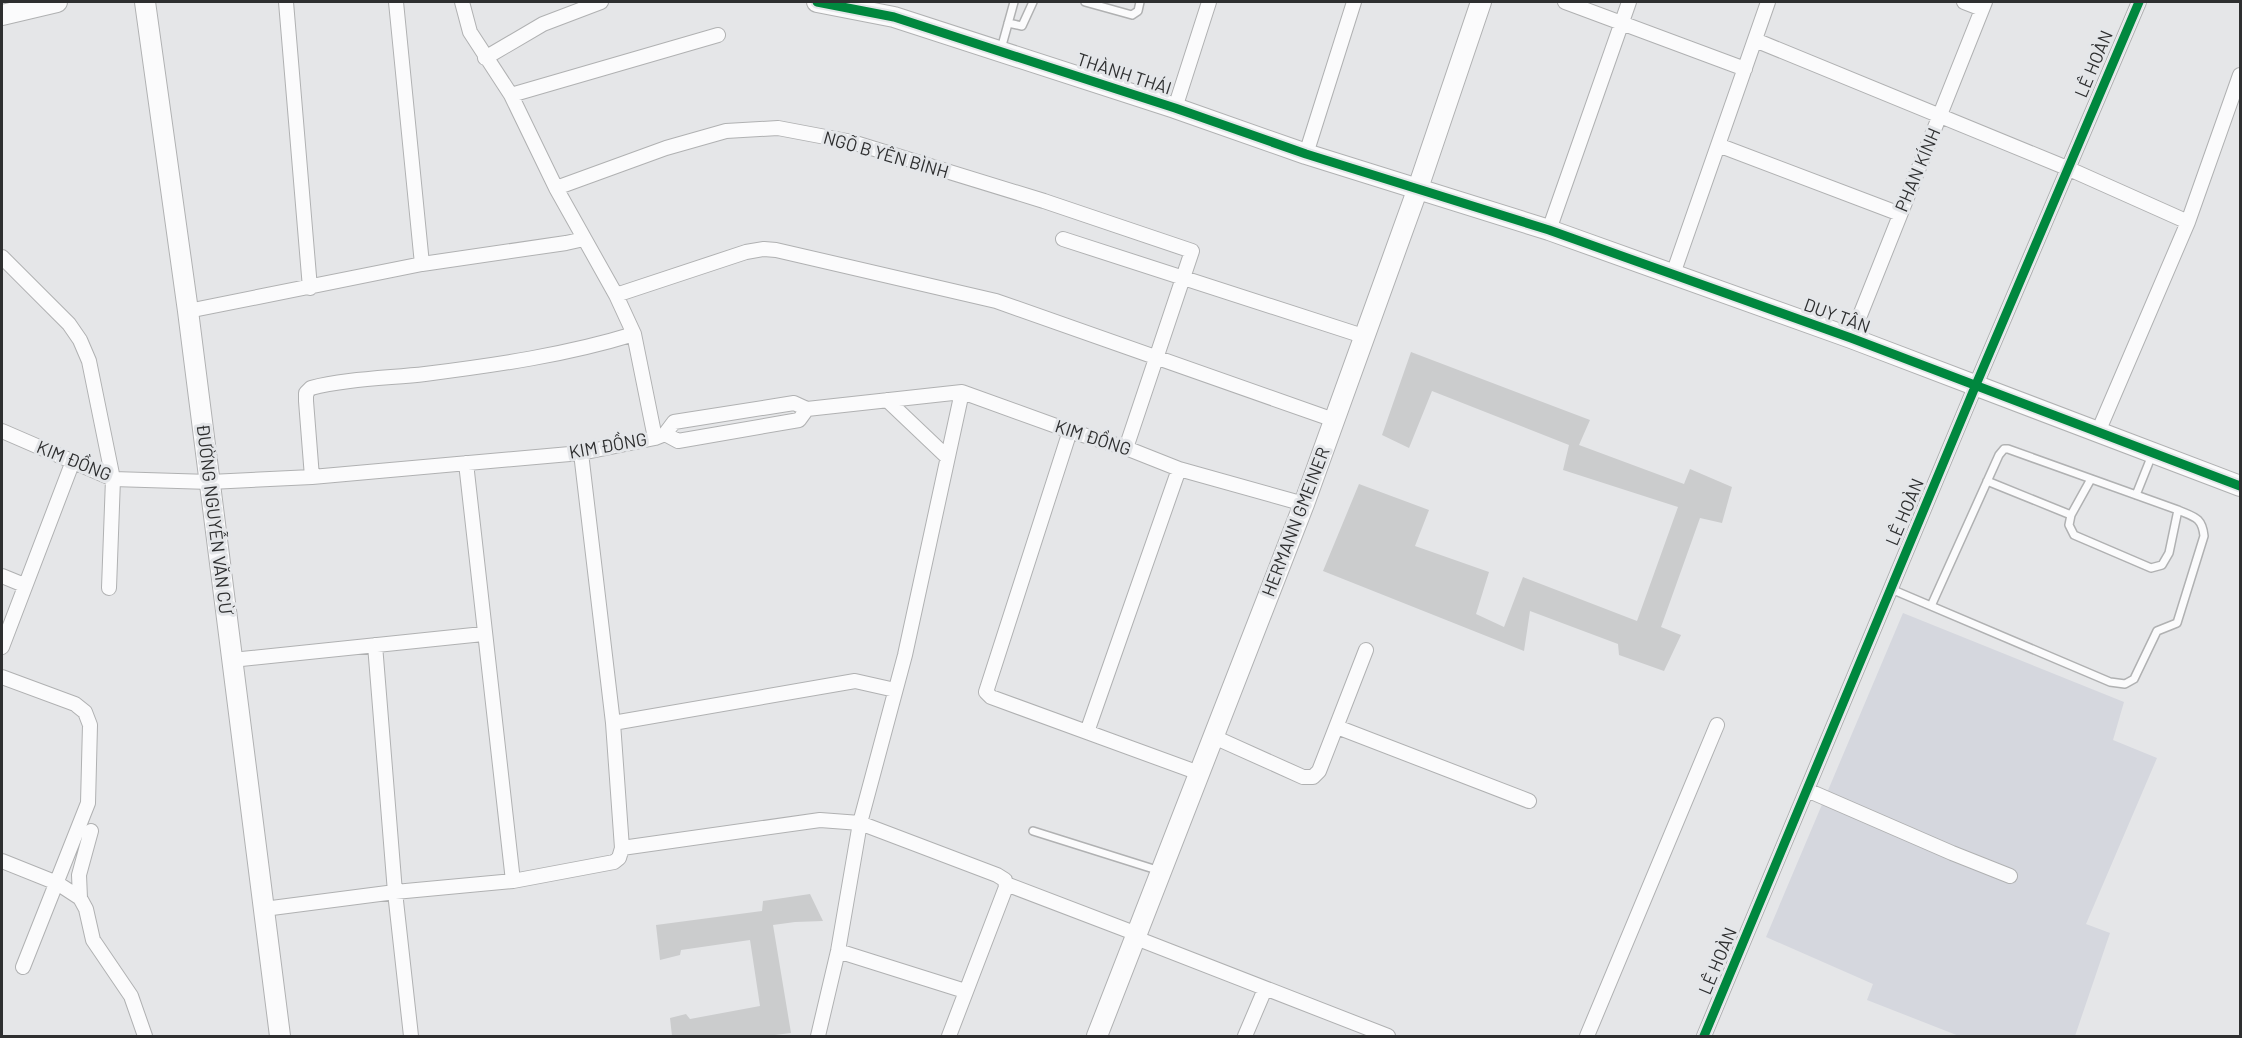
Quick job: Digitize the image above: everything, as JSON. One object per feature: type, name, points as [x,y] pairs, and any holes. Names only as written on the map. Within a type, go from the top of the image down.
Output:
[{"type":"street","points":[[2,15],[57,2]]},
{"type":"street","name":"ĐƯỜNG NGUYỄN VĂN CỪ","points":[[146,2],[188,311],[280,1036]]},
{"type":"street","points":[[285,2],[310,288]]},
{"type":"street","points":[[396,2],[422,264]]},
{"type":"street","points":[[462,2],[470,32],[511,95],[555,188],[616,295],[634,334],[660,436]]},
{"type":"street","points":[[485,58],[543,24],[601,2]]},
{"type":"street","name":"THÀNH THÁI","points":[[817,2],[894,17],[1175,108],[1306,154],[1418,188]]},
{"type":"street","points":[[1175,108],[1209,2]]},
{"type":"street","points":[[1306,154],[1354,2]]},
{"type":"street","name":"HERMANN GMEINER","points":[[1097,1036],[1304,504],[1418,188],[1480,2]]},
{"type":"street","points":[[1565,2],[1745,69]]},
{"type":"street","points":[[1549,230],[1629,2]]},
{"type":"street","points":[[1673,274],[1768,2]]},
{"type":"street","points":[[1964,2],[1983,5]]},
{"type":"street","name":"LÊ HOÀN","points":[[1704,1036],[2067,168],[2139,2]]},
{"type":"street","name":"PHAN KÍNH","points":[[1851,338],[1983,5]]},
{"type":"street","points":[[511,95],[718,35]]},
{"type":"street","points":[[1755,40],[1941,115],[2188,222]]},
{"type":"street","points":[[2098,432],[2188,222],[2241,75]]},
{"type":"street","name":"NGÕ B YÊN BÌNH","points":[[555,188],[666,148],[726,131],[777,128],[852,142],[1044,201],[1192,251],[1184,277]]},
{"type":"street","points":[[1718,145],[1900,214]]},
{"type":"street","name":"DUY TÂN","points":[[1418,188],[1549,230],[1851,338],[1975,387],[2241,486]]},
{"type":"street","points":[[188,311],[422,264],[584,239]]},
{"type":"street","points":[[1063,239],[1364,336]]},
{"type":"street","points":[[616,295],[746,252],[776,250],[996,301],[1335,420]]},
{"type":"street","points":[[2,257],[69,324],[81,340],[89,362],[113,478],[110,588]]},
{"type":"street","points":[[1126,448],[1184,277]]},
{"type":"street","points":[[312,477],[306,401],[306,393],[311,388],[544,356],[592,347],[634,334]]},
{"type":"street","points":[[818,1036],[838,951],[860,824],[905,655],[962,392]]},
{"type":"street","name":"KIM ĐỒNG","points":[[2,431],[113,478],[210,482],[312,477],[581,453],[660,436],[678,441],[799,420],[807,409],[962,392],[1126,448],[1179,469],[1304,504]]},
{"type":"street","points":[[887,400],[947,457]]},
{"type":"street","points":[[660,436],[674,422],[794,403],[807,409]]},
{"type":"street","points":[[721,414],[724,434]]},
{"type":"street","points":[[1070,430],[986,692],[991,697],[1199,773]]},
{"type":"street","points":[[264,909],[395,892],[513,882],[614,862],[619,858],[622,848],[613,723],[581,453]]},
{"type":"street","points":[[2,647],[73,461]]},
{"type":"street","points":[[466,463],[483,634],[513,882]]},
{"type":"street","points":[[1087,732],[1179,469]]},
{"type":"street","points":[[2,576],[24,585]]},
{"type":"street","points":[[232,660],[483,634]]},
{"type":"street","points":[[375,645],[395,892],[411,1036]]},
{"type":"street","points":[[1214,737],[1303,777],[1316,775],[1366,650]]},
{"type":"street","points":[[2,677],[75,705],[85,712],[90,725],[87,803],[23,967]]},
{"type":"street","points":[[613,723],[855,681],[895,690]]},
{"type":"street","points":[[1587,1036],[1717,724]]},
{"type":"street","points":[[1337,727],[1529,801]]},
{"type":"street","points":[[1807,790],[2010,876]]},
{"type":"street","points":[[622,848],[820,820],[860,824],[997,875],[1005,880],[1006,884],[1265,989],[1388,1036]]},
{"type":"street","points":[[90,831],[79,875],[80,898],[86,909],[93,940],[131,996],[145,1036]]},
{"type":"street","points":[[2,861],[57,883],[80,898]]},
{"type":"street","points":[[949,1036],[1006,884]]},
{"type":"street","points":[[838,951],[965,992]]},
{"type":"street","points":[[1245,1036],[1265,989]]},
{"type":"lane","points":[[1000,51],[1014,2]]},
{"type":"lane","points":[[1008,23],[1022,26],[1033,2]]},
{"type":"lane","points":[[1085,2],[1132,15],[1137,11],[1140,2]]},
{"type":"lane","points":[[1891,589],[1931,606],[2110,682],[2125,684],[2134,679],[2157,631],[2177,624],[2204,536],[2203,525],[2196,518],[2178,510],[2004,449],[1999,455],[1931,606]]},
{"type":"lane","points":[[2136,495],[2153,453]]},
{"type":"lane","points":[[2091,479],[2071,515],[2069,525],[2074,535],[2151,568],[2162,565],[2169,553],[2178,510]]},
{"type":"lane","points":[[1987,481],[2071,515]]},
{"type":"lane","points":[[1033,831],[1162,872]]},
{"type":"shaded area","points":[[1903,613],[2124,702],[2113,740],[2157,758],[2086,924],[2110,933],[2075,1036],[1959,1036],[1867,1000],[1873,984],[1766,937]]},
{"type":"building","points":[[1411,352],[1590,420],[1579,445],[1684,484],[1690,469],[1732,487],[1722,523],[1700,518],[1661,627],[1681,635],[1664,671],[1619,655],[1618,644],[1530,611],[1524,651],[1323,571],[1359,484],[1429,510],[1415,546],[1489,572],[1476,614],[1504,627],[1523,577],[1637,621],[1678,507],[1563,470],[1569,445],[1432,391],[1409,448],[1382,435]]},
{"type":"building","points":[[810,894],[823,921],[773,925],[791,1033],[767,1036],[672,1036],[670,1018],[686,1014],[690,1019],[760,1006],[750,940],[681,950],[680,955],[660,960],[656,925],[762,911],[763,901]]},
{"type":"cycle path","points":[[817,2],[894,17],[1175,108],[1306,154],[1549,230],[1851,338],[2240,486]]},
{"type":"cycle path","points":[[1704,1036],[1975,387],[2139,2]]}]
